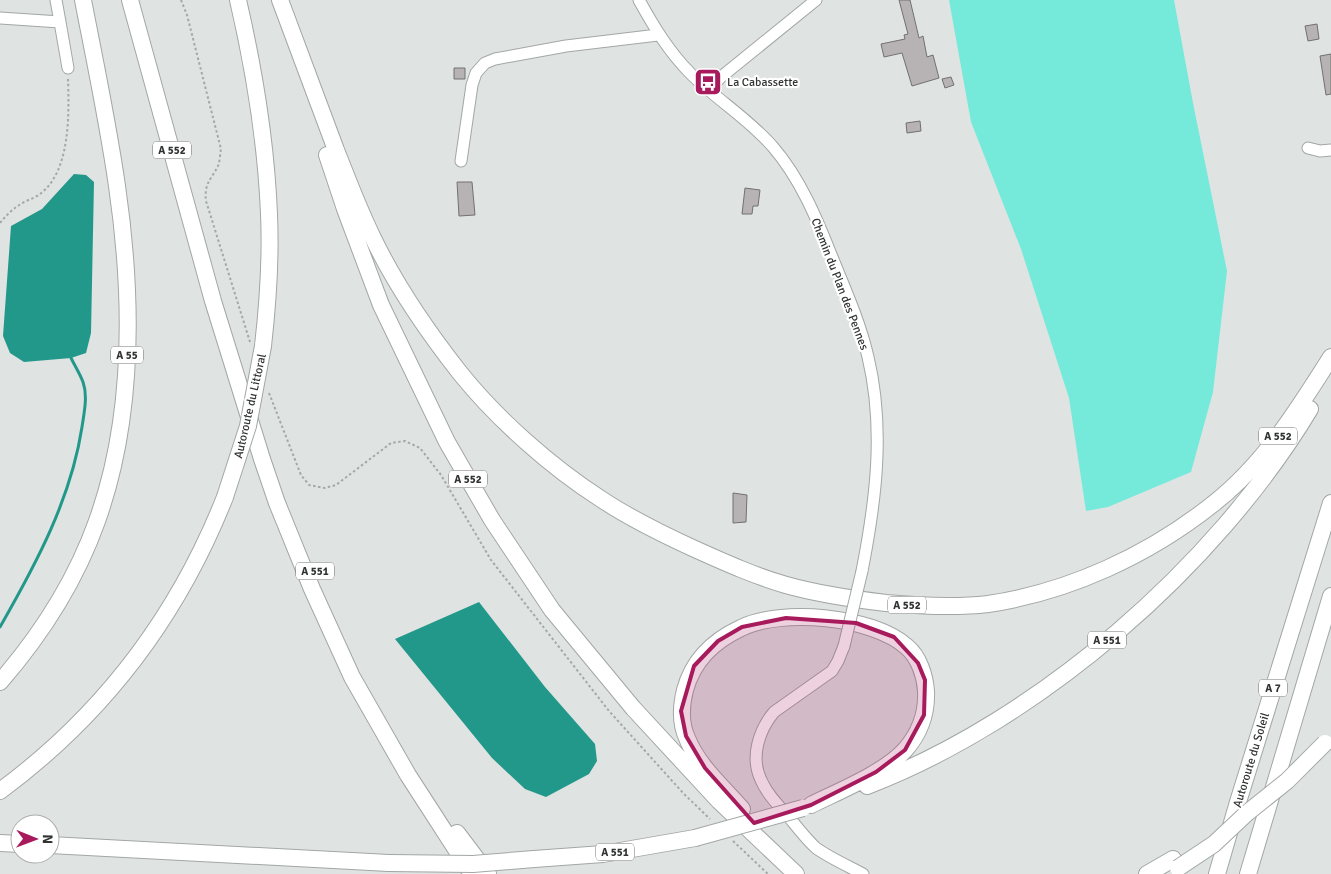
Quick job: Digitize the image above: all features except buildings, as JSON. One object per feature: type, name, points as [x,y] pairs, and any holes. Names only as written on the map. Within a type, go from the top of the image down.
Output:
[{"type":"highway","name":"A 55","points":[[0,682],[35,637],[82,556],[96,522],[107,486],[114,460],[121,418],[127,362],[128,328],[125,256],[112,152],[82,0]]},
{"type":"highway","name":"A 552","points":[[130,0],[213,301],[277,503],[352,677],[403,767],[472,874]]},
{"type":"highway","name":"Autoroute du Littoral","points":[[0,791],[27,771],[83,720],[116,684],[143,649],[193,568],[225,497],[248,426],[269,262],[269,213],[256,90],[238,0]]},
{"type":"highway","name":"A 552","points":[[279,0],[350,185],[372,236],[399,286],[430,332],[465,378],[510,426],[554,464],[600,498],[662,534],[731,566],[783,584],[842,597],[920,606],[985,604],[1018,598],[1068,584],[1123,561],[1164,538],[1212,505],[1241,479],[1269,448],[1290,420],[1331,357]]},
{"type":"highway","name":"A 552","points":[[279,0],[345,209],[381,305],[447,442],[492,520],[552,610],[633,708],[719,801],[796,874]]},
{"type":"highway","name":"A 551","points":[[213,301],[304,546],[355,661],[414,767],[456,832],[488,874]]},
{"type":"highway","name":"A 551","points":[[60,846],[389,863],[473,864],[602,854],[695,838],[807,806],[900,773],[953,747],[1017,707],[1071,669],[1118,632],[1222,530],[1270,470],[1298,429],[1331,373]]},
{"type":"highway","name":"Autoroute du Soleil","points":[[1217,874],[1331,503]]},
{"type":"highway","name":"A 7","points":[[1248,874],[1331,596]]},
{"type":"highway","name":"A 551","points":[[801,874],[705,768],[691,748],[681,711],[688,680],[694,666],[702,655],[718,641],[742,627],[761,621],[786,618],[836,619],[856,623],[894,636],[908,648],[918,663],[925,680],[926,700],[924,716],[918,732],[905,750],[876,772],[807,806]]},
{"type":"highway","points":[[1147,874],[1173,867],[1214,844],[1287,781],[1328,739]]},
{"type":"street","points":[[56,0],[68,68]]},
{"type":"street","name":"Chemin du Plan des Pennes","points":[[639,0],[658,35],[674,56],[708,90],[759,131],[785,160],[794,174],[825,240],[856,318],[871,371],[878,425],[874,503],[862,571],[844,646],[832,671],[774,712],[768,720],[756,752],[756,764],[760,778],[770,795],[805,836],[817,848],[863,874]]},
{"type":"street","points":[[708,90],[721,77],[816,0]]},
{"type":"street","points":[[0,18],[60,22]]},
{"type":"street","points":[[460,161],[472,85],[476,73],[485,64],[495,59],[566,46],[658,35]]},
{"type":"street","points":[[1308,148],[1331,150]]},
{"type":"path","points":[[180,0],[187,15],[221,149],[218,165],[205,190],[206,201],[258,347]]},
{"type":"path","points":[[0,223],[8,212],[40,194],[52,181],[62,161],[69,111],[68,68]]},
{"type":"path","points":[[269,393],[301,475],[309,485],[325,488],[336,485],[391,443],[405,441],[420,448],[441,475],[492,560],[609,712],[684,794],[712,821]]},
{"type":"path","points":[[733,841],[768,874]]},
{"type":"highlighted area","points":[[786,618],[856,623],[894,637],[918,663],[925,680],[924,715],[905,750],[876,772],[811,805],[754,823],[705,768],[686,736],[681,711],[694,666],[718,641],[742,627]]},
{"type":"shaded area","points":[[949,0],[1174,0],[1227,271],[1213,392],[1191,472],[1108,507],[1086,511],[1069,398],[1021,249],[971,122]]},
{"type":"shaded area","points":[[74,174],[86,175],[94,182],[91,333],[86,353],[71,358],[24,362],[10,353],[3,336],[11,226],[42,209]]},
{"type":"shaded area","points":[[479,602],[545,687],[595,744],[597,761],[589,774],[546,797],[525,789],[492,758],[395,639]]},
{"type":"waterway","points":[[0,627],[39,555],[61,505],[77,454],[85,410],[85,393],[82,379],[71,358]]},
{"type":"place","name":"La Cabassette","points":[[708,82]]}]
